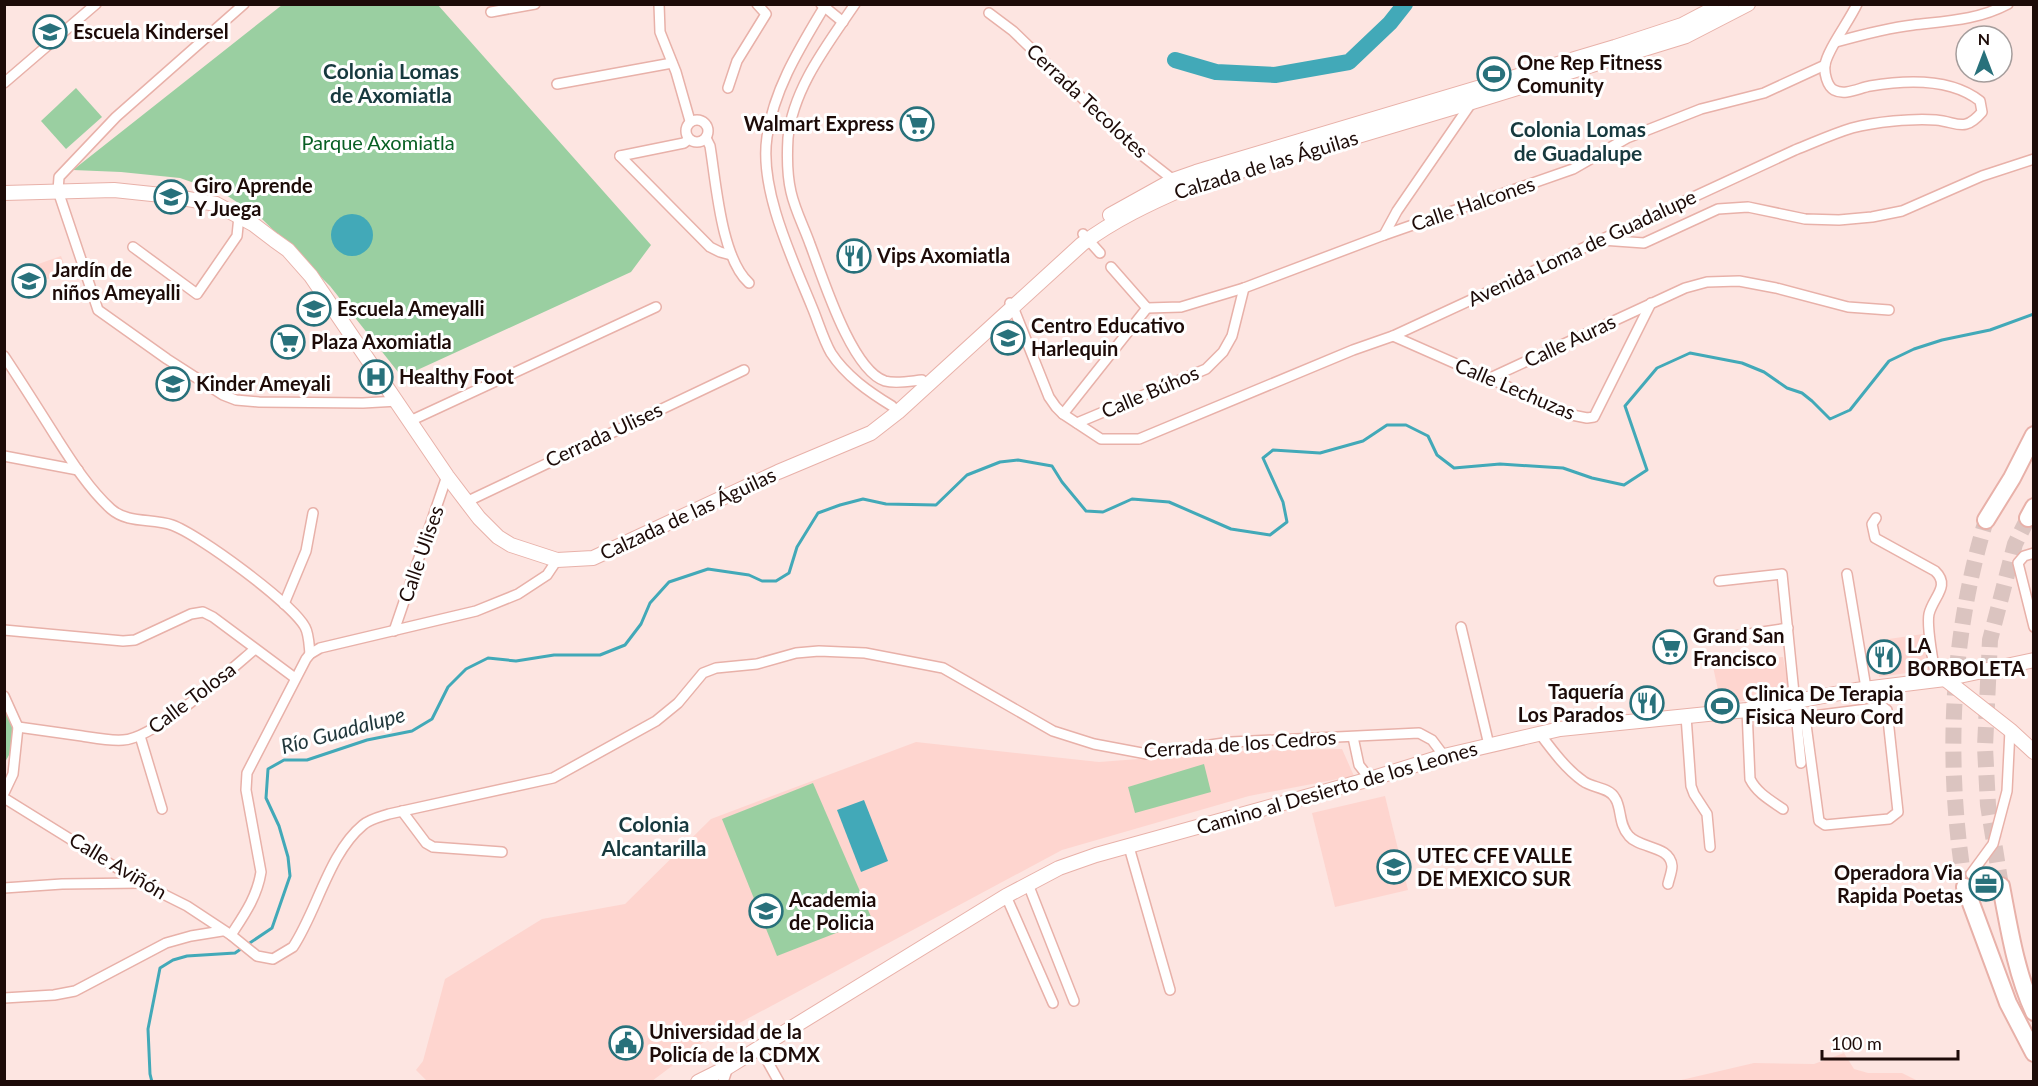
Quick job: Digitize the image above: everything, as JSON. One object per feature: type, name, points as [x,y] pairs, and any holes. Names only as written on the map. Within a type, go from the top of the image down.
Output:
[{"type":"highway","points":[[1986,520],[2012,478],[2034,435]]},
{"type":"highway","points":[[1968,881],[2008,1003],[2034,1053]]},
{"type":"highway","points":[[2001,886],[2011,937],[2028,1000],[2034,1012]]},
{"type":"main road","name":"Calzada de las Águilas","points":[[4,193],[114,190],[171,196],[216,204],[239,216],[288,250],[311,276],[447,476],[466,502],[498,537],[526,550],[557,560],[592,558],[848,441],[871,433],[898,412],[1012,305],[1044,268],[1128,204],[1173,180],[1682,25],[1722,4]]},
{"type":"main road","name":"Calzada de las Águilas","points":[[1086,236],[1187,187],[1686,36],[1748,4]]},
{"type":"main road","name":"Calzada de las Águilas","points":[[848,441],[1012,305]]},
{"type":"main road","name":"Camino al Desierto de los Leones","points":[[698,1082],[729,1068],[1006,896],[1059,868],[1096,855],[1370,779],[1444,756],[1560,729],[1747,710],[1861,689],[1940,680],[2034,660]]},
{"type":"main road","points":[[1940,680],[2010,730],[2034,752]]},
{"type":"street","points":[[4,83],[96,4]]},
{"type":"street","points":[[244,4],[116,117],[59,177],[58,191],[98,310],[167,359],[223,395],[236,400],[363,403],[398,401]]},
{"type":"street","points":[[491,12],[535,4]]},
{"type":"street","points":[[659,4],[660,32],[676,72],[690,121]]},
{"type":"street","points":[[728,88],[737,61],[766,14],[757,4]]},
{"type":"street","points":[[1825,64],[1857,4]]},
{"type":"street","points":[[1836,42],[1872,32],[1991,14],[2008,4]]},
{"type":"street","points":[[843,22],[824,6],[789,69],[776,97],[767,137],[766,169],[772,201],[830,352],[851,377],[892,406]]},
{"type":"street","points":[[850,6],[843,22],[804,84],[798,100],[788,136],[791,193],[834,308],[854,349],[868,369],[884,381],[922,380]]},
{"type":"street","name":"Cerrada Tecolotes","points":[[989,13],[1013,31],[1139,153],[1173,180],[1187,187]]},
{"type":"street","points":[[557,84],[672,63]]},
{"type":"street","name":"Calle Halcones","points":[[1147,308],[1181,307],[1244,288],[1384,235],[1573,169],[1627,138],[1701,110],[1764,93],[1825,64]]},
{"type":"street","name":"Avenida Loma de Guadalupe","points":[[1012,305],[1049,397],[1056,407],[1101,439],[1139,439],[1353,350],[1393,336],[1795,150],[1853,128],[1902,121],[1937,120],[1963,126],[1982,112],[1980,102],[1968,92],[1947,86],[1906,82],[1870,86],[1846,92],[1834,90],[1827,83],[1825,64]]},
{"type":"street","points":[[1384,235],[1397,211],[1472,102],[1478,87]]},
{"type":"street","points":[[689,139],[686,128],[690,121],[695,119],[705,123],[719,205],[731,255],[748,283]]},
{"type":"street","points":[[689,139],[698,142],[706,138]]},
{"type":"street","points":[[689,139],[684,143],[620,156],[710,247],[731,255]]},
{"type":"street","points":[[1602,240],[1644,243],[1718,209],[1748,207],[1804,219],[1839,220],[1872,217],[1902,211],[1982,176],[2034,159]]},
{"type":"street","points":[[133,247],[197,294],[237,236],[239,216]]},
{"type":"street","points":[[1086,236],[1100,253]]},
{"type":"street","points":[[1064,414],[1147,308],[1112,267]]},
{"type":"street","points":[[1651,303],[1684,288],[1707,282],[1739,281],[1848,307],[1889,310]]},
{"type":"street","name":"Calle Búhos","points":[[1077,423],[1206,369],[1223,352],[1232,336],[1244,288]]},
{"type":"street","name":"Calle Lechuzas","points":[[1393,336],[1572,415],[1587,418],[1594,417],[1651,303]]},
{"type":"street","name":"Calle Auras","points":[[1488,379],[1651,303]]},
{"type":"street","points":[[410,421],[656,307]]},
{"type":"street","points":[[4,356],[78,470],[113,511],[136,520],[179,527],[238,567],[284,604],[305,627],[310,654]]},
{"type":"street","name":"Cerrada Ulises","points":[[466,502],[744,370]]},
{"type":"street","points":[[872,394],[884,381]]},
{"type":"street","points":[[4,456],[78,470]]},
{"type":"street","name":"Calle Ulises","points":[[394,631],[447,476]]},
{"type":"street","points":[[284,604],[306,550],[313,513]]},
{"type":"street","points":[[1876,518],[1872,524],[1875,538],[1935,571],[1942,579],[1942,586],[1928,616],[1940,680]]},
{"type":"street","points":[[2034,553],[2024,556],[2018,563],[2034,627]]},
{"type":"street","points":[[4,998],[54,995],[75,991],[166,943],[190,936],[229,935],[253,902],[261,872],[246,790],[246,773],[295,678],[310,654],[320,648],[476,611],[518,594],[547,575],[557,560]]},
{"type":"street","points":[[1719,581],[1782,574],[1801,764]]},
{"type":"street","points":[[1847,574],[1861,689],[1859,710]]},
{"type":"street","points":[[2024,586],[2034,581]]},
{"type":"street","points":[[4,630],[129,641],[190,614],[203,612],[295,678]]},
{"type":"street","points":[[1461,627],[1489,745]]},
{"type":"street","points":[[1729,637],[1788,628]]},
{"type":"street","name":"Calle Tolosa","points":[[18,727],[125,741],[140,736],[170,717],[255,649]]},
{"type":"street","name":"Cerrada de los Cedros","points":[[229,935],[257,956],[273,959],[293,947],[323,886],[350,839],[375,818],[554,778],[656,721],[678,703],[703,673],[716,668],[757,664],[796,653],[819,651],[865,653],[943,668],[1053,730],[1094,744],[1147,754],[1231,742],[1419,734],[1432,740],[1444,756]]},
{"type":"street","points":[[4,696],[18,727],[13,774],[4,793]]},
{"type":"street","points":[[1883,707],[1887,711],[1898,812],[1888,819],[1826,825],[1819,821],[1804,719],[1808,716],[1859,710],[1883,707]]},
{"type":"street","points":[[1747,710],[1750,779],[1761,794],[1782,809]]},
{"type":"street","points":[[1686,716],[1691,786],[1707,814],[1710,847]]},
{"type":"street","points":[[1968,881],[1993,844],[2007,791],[2010,730]]},
{"type":"street","points":[[1540,734],[1553,751],[1583,781],[1606,791],[1615,798],[1623,826],[1633,840],[1658,849],[1668,857],[1672,867],[1668,884]]},
{"type":"street","points":[[140,736],[162,809]]},
{"type":"street","name":"Cerrada de los Cedros","points":[[1353,737],[1359,765],[1370,779]]},
{"type":"street","name":"Calle Aviñón","points":[[4,798],[141,883],[187,906],[229,935]]},
{"type":"street","points":[[402,811],[426,843],[434,847],[502,852]]},
{"type":"street","points":[[1129,847],[1170,990]]},
{"type":"street","points":[[4,888],[62,884],[141,883]]},
{"type":"street","points":[[1028,884],[1074,1001]]},
{"type":"street","points":[[1006,896],[1053,1003]]},
{"type":"street","points":[[760,1048],[779,1082]]},
{"type":"street","points":[[723,1082],[729,1068]]},
{"type":"shaded area","name":"Jardín de niños Ameyalli","points":[[61,256],[67,272],[18,290],[13,273]]},
{"type":"shaded area","points":[[1923,634],[1928,670],[1879,677],[1875,641]]},
{"type":"shaded area","points":[[1783,657],[1790,695],[1721,704],[1712,662]]},
{"type":"shaded area","name":"Academia de Policia","points":[[916,742],[1099,762],[1244,751],[1342,749],[1354,776],[1249,796],[1062,850],[704,1042],[652,1081],[428,1082],[416,1070],[423,1061],[445,979],[542,919],[625,904],[711,819]]},
{"type":"shaded area","points":[[1385,796],[1408,890],[1335,907],[1312,813]]},
{"type":"shaded area","points":[[1844,1053],[1854,1069],[1868,1073],[1902,1073],[1918,1081],[1677,1081],[1754,1063],[1814,1064]]},
{"type":"green space","name":"Parque Axomiatla","points":[[282,5],[438,5],[651,245],[631,272],[402,377],[330,286],[260,217],[223,193],[180,178],[73,170]]},
{"type":"green space","points":[[76,88],[102,117],[66,149],[41,121]]},
{"type":"green space","points":[[4,708],[11,720],[15,745],[5,762]]},
{"type":"green space","points":[[1204,764],[1211,792],[1135,813],[1128,787]]},
{"type":"green space","points":[[813,783],[872,919],[777,956],[722,819]]},
{"type":"water","points":[[352,214],[367,220],[373,235],[367,250],[352,256],[337,250],[331,235],[337,220]]},
{"type":"water","points":[[864,800],[888,861],[861,872],[837,810]]},
{"type":"waterway","points":[[1175,60],[1216,72],[1275,75],[1349,62],[1390,23],[1405,4]]},
{"type":"waterway","name":"Río Guadalupe","points":[[152,1082],[148,1029],[160,968],[173,960],[187,956],[235,953],[272,928],[290,876],[288,857],[279,826],[266,798],[268,769],[284,760],[307,760],[367,740],[412,731],[432,719],[448,687],[466,669],[488,658],[516,661],[554,655],[600,655],[625,645],[641,624],[650,603],[669,582],[708,569],[749,575],[762,581],[776,581],[789,573],[797,547],[818,513],[863,499],[886,504],[936,505],[967,475],[1000,462],[1018,460],[1052,466],[1086,511],[1103,512],[1132,499],[1169,502],[1231,529],[1270,535],[1287,522],[1283,502],[1263,458],[1273,450],[1320,453],[1363,441],[1387,425],[1406,425],[1428,436],[1437,455],[1454,468],[1500,464],[1563,468],[1592,478],[1624,485],[1647,470],[1625,406],[1657,368],[1690,353],[1742,363],[1764,372],[1787,388],[1802,393],[1830,419],[1850,410],[1889,361],[1914,349],[1942,340],[1990,330],[2034,314]]},
{"type":"tunnel","points":[[2001,886],[1988,805],[1985,747],[1990,640],[2015,544],[2028,518]]},
{"type":"tunnel","points":[[1965,887],[1955,795],[1954,702],[1965,610],[1986,520]]},
{"type":"place","name":"Escuela Kindersel","points":[[50,32]]},
{"type":"place","name":"One Rep Fitness Comunity","points":[[1494,74]]},
{"type":"place","name":"Walmart Express","points":[[917,124]]},
{"type":"place","name":"Giro Aprende Y Juega","points":[[171,197]]},
{"type":"place","name":"Vips Axomiatla","points":[[854,256]]},
{"type":"place","name":"Jardín de niños Ameyalli","points":[[29,281]]},
{"type":"place","name":"Escuela Ameyalli","points":[[314,309]]},
{"type":"place","name":"Centro Educativo Harlequin","points":[[1008,338]]},
{"type":"place","name":"Plaza Axomiatla","points":[[288,342]]},
{"type":"place","name":"Healthy Foot","points":[[376,377]]},
{"type":"place","name":"Kinder Ameyali","points":[[173,384]]},
{"type":"place","name":"Grand San Francisco","points":[[1670,647]]},
{"type":"place","name":"LA BORBOLETA","points":[[1884,657]]},
{"type":"place","name":"Taquería Los Parados","points":[[1647,703]]},
{"type":"place","name":"Clinica De Terapia Fisica Neuro Cord","points":[[1722,706]]},
{"type":"place","name":"UTEC CFE VALLE DE MEXICO SUR","points":[[1394,867]]},
{"type":"place","name":"Operadora Via Rapida Poetas","points":[[1986,884]]},
{"type":"place","name":"Academia de Policia","points":[[766,911]]},
{"type":"place","name":"Universidad de la Policía de la CDMX","points":[[626,1043]]},
{"type":"district","name":"Colonia Lomas de Axomiatla","points":[[391,84]]},
{"type":"district","name":"Colonia Lomas de Guadalupe","points":[[1578,142]]},
{"type":"district","name":"Colonia Alcantarilla","points":[[654,837]]}]
